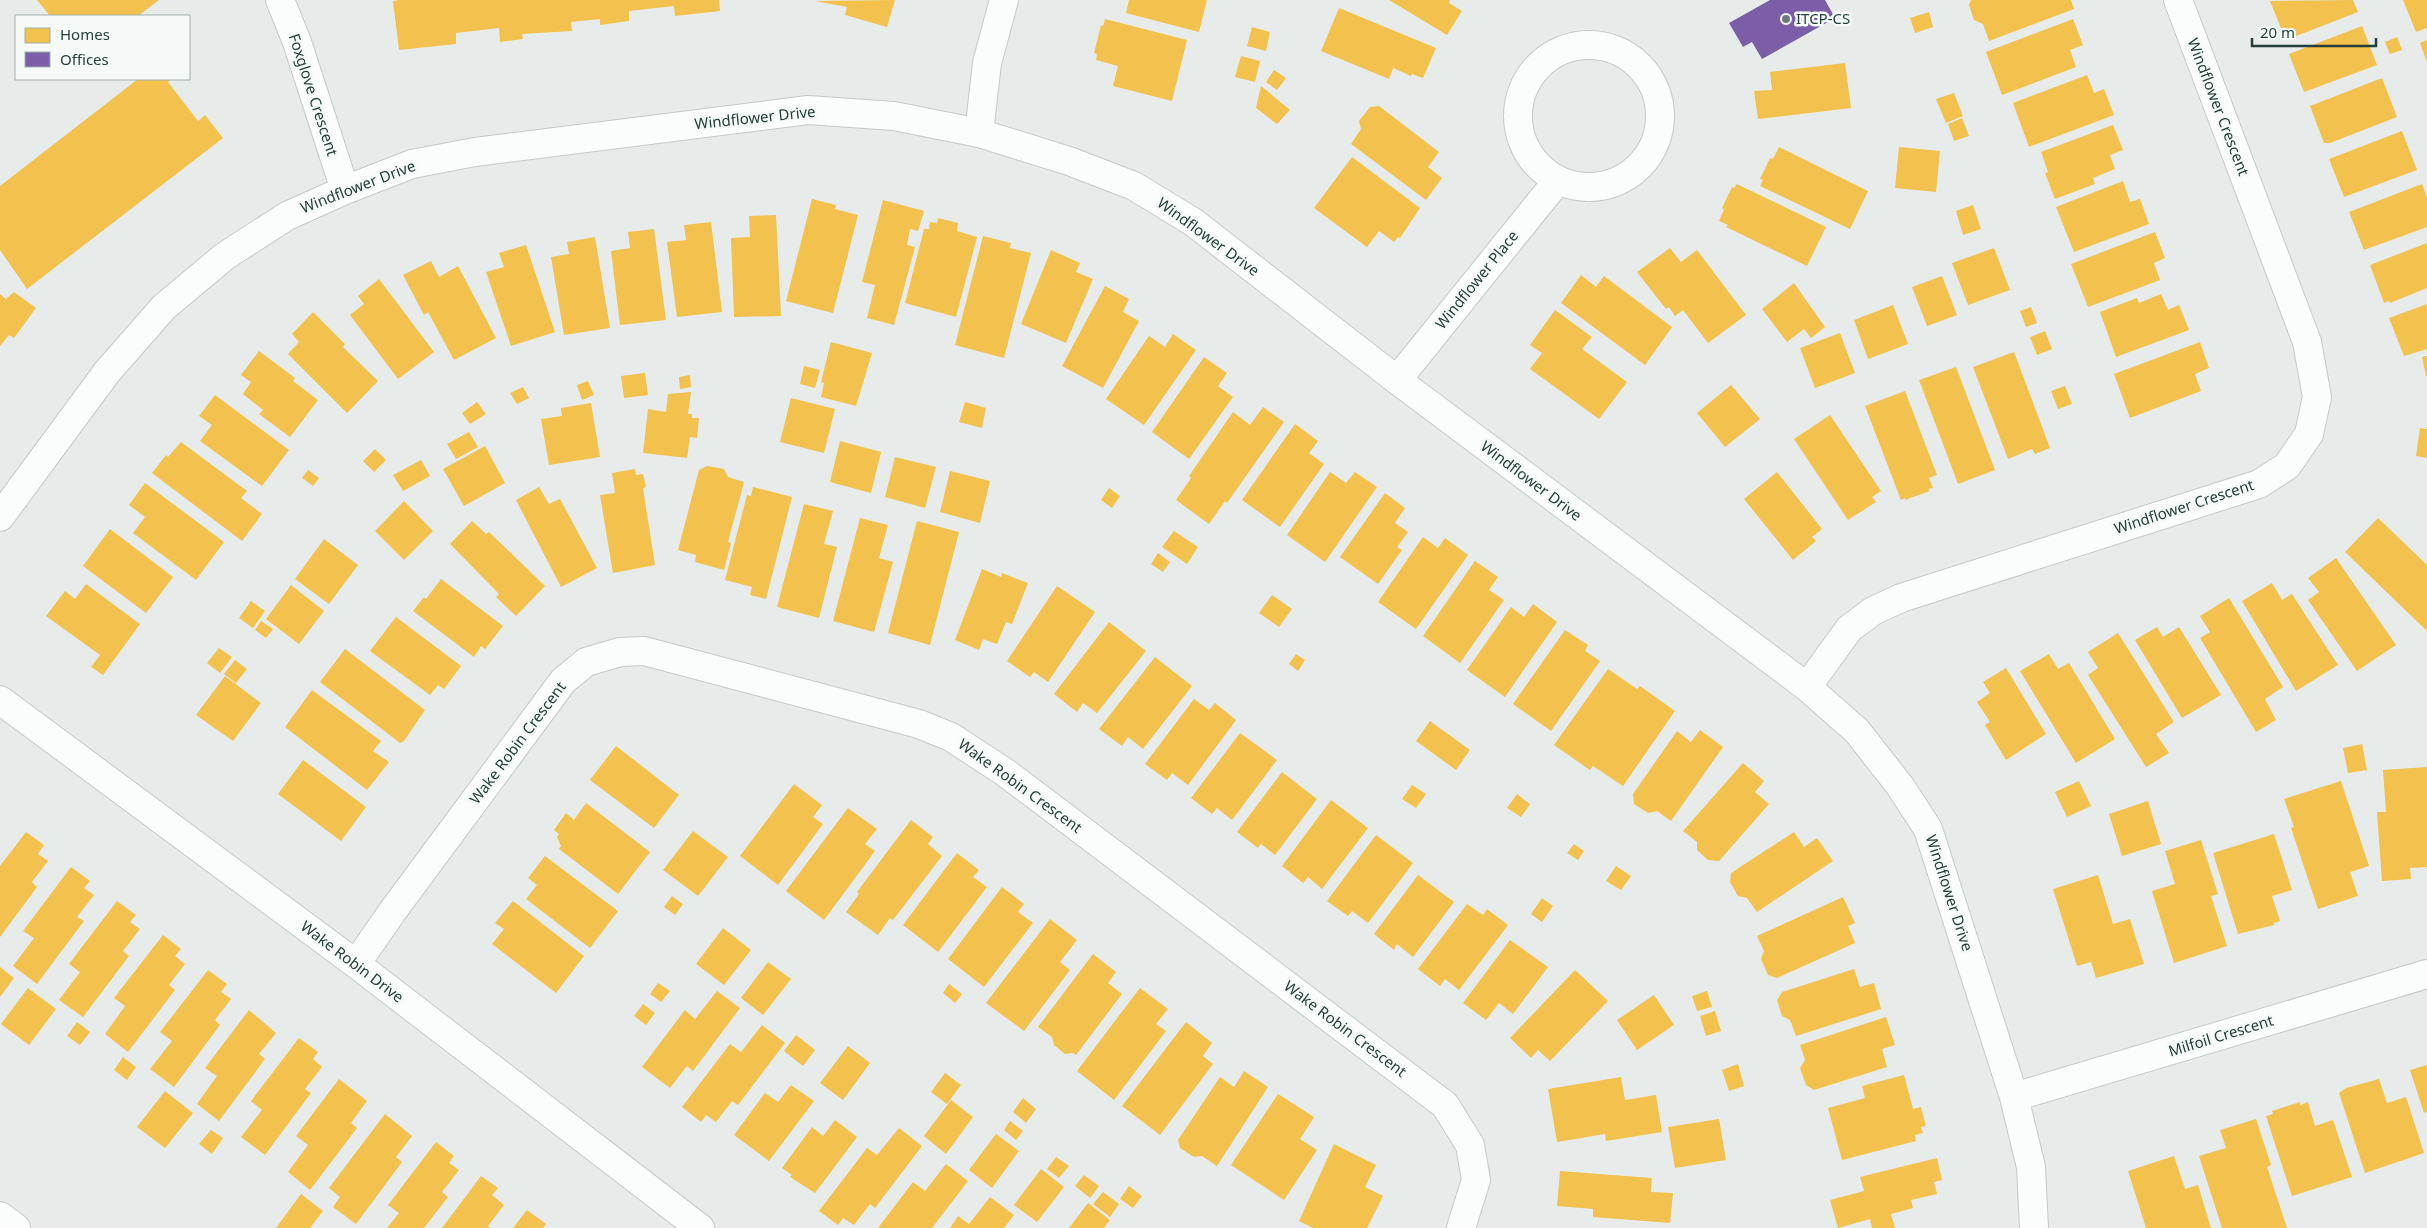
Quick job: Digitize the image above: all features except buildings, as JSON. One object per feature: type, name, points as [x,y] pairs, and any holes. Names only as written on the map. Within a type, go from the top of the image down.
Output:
[{"type":"street","name":"Foxglove Crescent","points":[[280,0],[297,42],[345,190]]},
{"type":"street","points":[[979,133],[987,63],[1004,0]]},
{"type":"street","name":"Windflower Crescent","points":[[1807,687],[1849,629],[1873,611],[1901,598],[2259,484],[2287,466],[2309,434],[2316,397],[2307,342],[2178,0]]},
{"type":"street","points":[[1577,45],[1600,45],[1621,52],[1641,67],[1655,88],[1661,112],[1658,137],[1647,159],[1629,176],[1606,186],[1581,188],[1558,180],[1539,167],[1526,150],[1519,128],[1518,106],[1525,84],[1538,66],[1556,52],[1577,45]]},
{"type":"street","name":"Windflower Drive","points":[[0,517],[107,372],[164,307],[225,256],[288,216],[345,190],[412,164],[475,152],[808,110],[894,116],[979,133],[1069,161],[1134,186],[1193,222],[1397,380],[1807,687],[1857,731],[1900,786],[1928,829],[2014,1097],[2031,1167],[2034,1228]]},
{"type":"street","name":"Windflower Place","points":[[1397,380],[1558,180]]},
{"type":"street","name":"Wake Robin Crescent","points":[[356,964],[392,912],[563,681],[586,662],[620,652],[644,651],[919,724],[951,737],[1006,773],[1445,1105],[1470,1145],[1476,1180],[1462,1228]]},
{"type":"street","name":"Wake Robin Drive","points":[[0,700],[356,964],[700,1228]]},
{"type":"street","name":"Milfoil Crescent","points":[[2014,1097],[2427,974]]},
{"type":"street","points":[[0,1216],[16,1228]]},
{"type":"place","name":"ITCP-CS","points":[[1786,19]]}]
